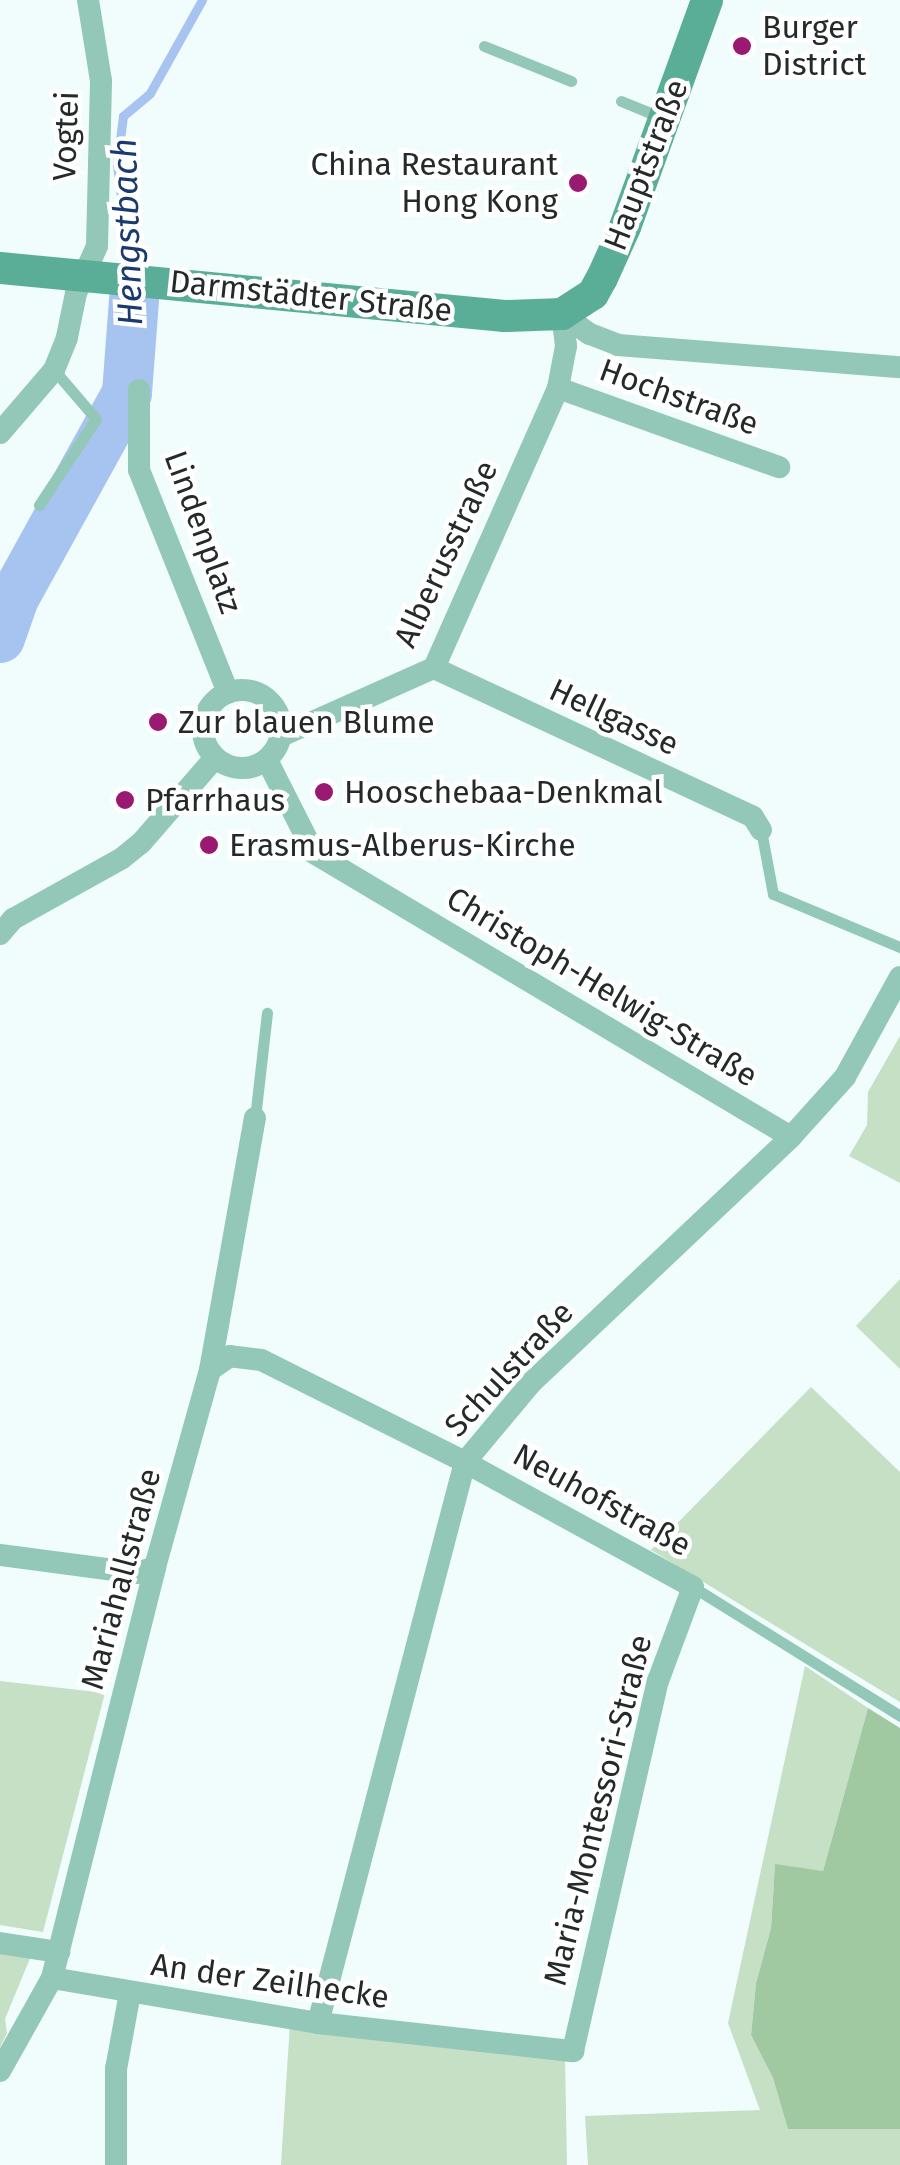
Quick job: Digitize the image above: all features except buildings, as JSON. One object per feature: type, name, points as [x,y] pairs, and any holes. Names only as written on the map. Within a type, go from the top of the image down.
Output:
[{"type":"street","name":"Vogtei","points":[[54,370],[97,246],[96,162],[101,81],[88,0]]},
{"type":"street","name":"Hauptstraße","points":[[562,314],[593,294],[602,278],[707,0]]},
{"type":"street","name":"Darmstädter Straße","points":[[0,268],[139,278],[504,316],[562,314]]},
{"type":"street","points":[[562,314],[590,334],[618,344],[900,366]]},
{"type":"street","name":"Alberusstraße","points":[[281,736],[434,668],[558,388],[566,346],[562,314]]},
{"type":"street","points":[[0,433],[54,370]]},
{"type":"street","name":"Hochstraße","points":[[558,388],[779,467]]},
{"type":"street","name":"Lindenplatz","points":[[139,390],[140,470],[228,693]]},
{"type":"street","name":"Hellgasse","points":[[434,668],[753,817],[760,830]]},
{"type":"street","points":[[244,690],[269,700],[280,719],[281,736],[267,760],[235,768],[215,758],[205,740],[204,719],[212,705],[228,693],[244,690]]},
{"type":"street","points":[[4,924],[121,859],[140,844],[215,758]]},
{"type":"street","name":"Christoph-Helwig-Straße","points":[[267,760],[314,853],[791,1137]]},
{"type":"street","name":"Schulstraße","points":[[318,2023],[465,1462],[531,1383],[791,1137],[845,1077],[900,977]]},
{"type":"street","name":"Mariahallstraße","points":[[0,2072],[52,1978],[59,1952],[155,1567],[210,1370],[255,1118]]},
{"type":"street","name":"Neuhofstraße","points":[[210,1370],[230,1356],[261,1360],[465,1462],[693,1587]]},
{"type":"street","points":[[0,1556],[137,1573],[155,1567]]},
{"type":"street","name":"Maria-Montessori-Straße","points":[[572,2051],[658,1680],[693,1587]]},
{"type":"street","points":[[0,1943],[59,1952]]},
{"type":"street","points":[[52,1978],[130,1993]]},
{"type":"street","name":"An der Zeilhecke","points":[[116,2165],[116,2070],[130,1993],[318,2023],[572,2051]]},
{"type":"lane","points":[[484,46],[571,81]]},
{"type":"lane","points":[[621,101],[664,118]]},
{"type":"lane","points":[[39,505],[96,419],[54,370]]},
{"type":"lane","points":[[760,830],[773,894],[900,947]]},
{"type":"lane","points":[[255,1118],[267,1013]]},
{"type":"lane","points":[[693,1587],[900,1716]]},
{"type":"green space","points":[[900,1036],[900,1183],[849,1156],[867,1125],[868,1092]]},
{"type":"green space","points":[[900,1279],[900,1369],[856,1326]]},
{"type":"green space","points":[[811,1387],[900,1472],[900,1702],[651,1550]]},
{"type":"green space","points":[[805,1666],[868,1708],[823,1871],[775,1865],[771,1928],[756,1983],[751,2035],[773,2078],[788,2128],[900,2129],[900,2165],[588,2165],[585,2116],[760,2110],[728,2023]]},
{"type":"green space","points":[[0,1681],[105,1693],[43,1932],[0,1925]]},
{"type":"green space","points":[[868,1708],[900,1728],[900,2129],[788,2129],[773,2078],[751,2035],[756,1983],[771,1928],[775,1864],[823,1871]]},
{"type":"green space","points":[[0,1947],[31,1956],[5,2019],[7,2033],[0,2048]]},
{"type":"green space","points":[[290,2023],[565,2058],[567,2165],[281,2165]]},
{"type":"waterway","name":"Hengstbach","points":[[134,299],[117,164],[123,116],[150,93],[202,0]]},
{"type":"waterway","name":"Hengstbach","points":[[0,638],[14,598],[127,393],[134,299]]},
{"type":"place","name":"Burger District","points":[[742,46]]},
{"type":"place","name":"China Restaurant Hong Kong","points":[[578,183]]},
{"type":"place","name":"Zur blauen Blume","points":[[158,722]]},
{"type":"place","name":"Hooschebaa-Denkmal","points":[[324,792]]},
{"type":"place","name":"Pfarrhaus","points":[[125,800]]},
{"type":"place","name":"Erasmus-Alberus-Kirche","points":[[209,845]]}]
